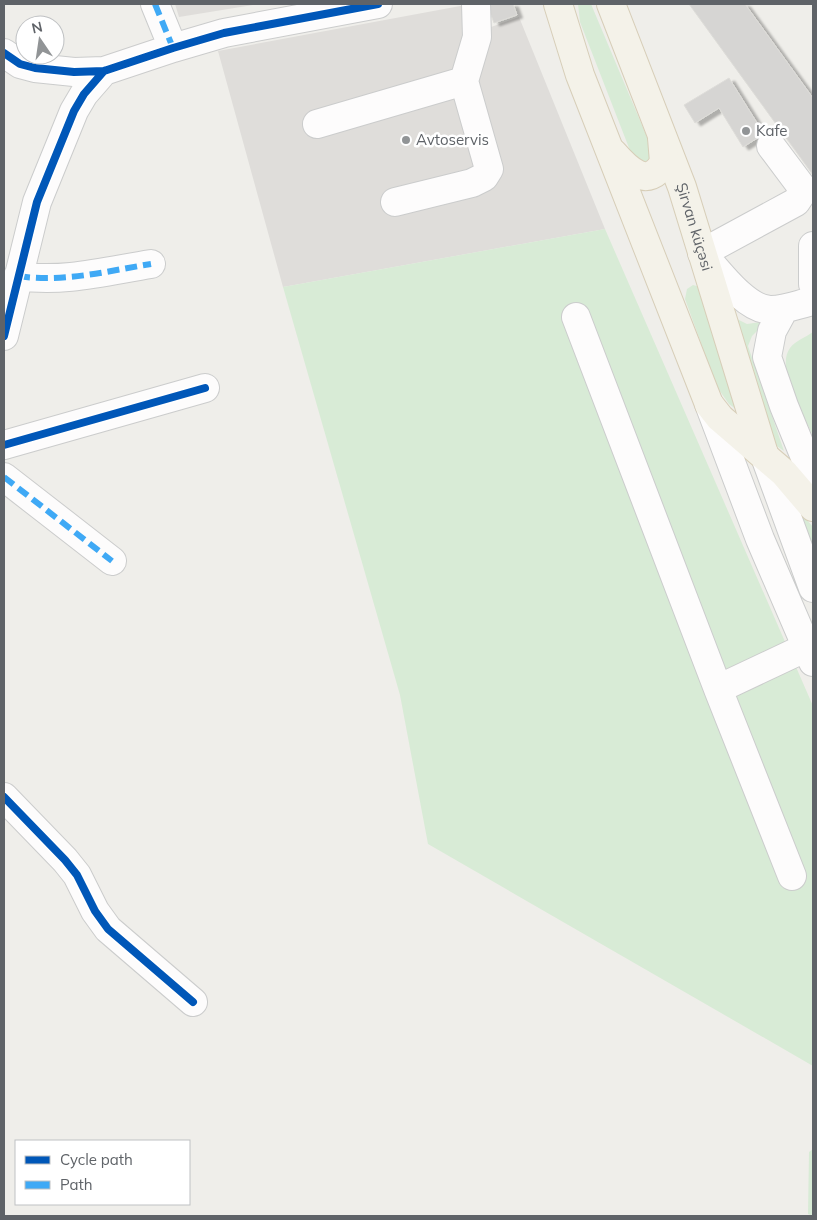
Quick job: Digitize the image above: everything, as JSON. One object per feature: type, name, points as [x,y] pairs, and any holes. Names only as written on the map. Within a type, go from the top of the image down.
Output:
[{"type":"main road","points":[[558,4],[580,75],[709,404],[720,418],[764,454],[796,485],[813,507]]},
{"type":"main road","name":"Şirvan küçəsi","points":[[611,4],[662,129],[764,454]]},
{"type":"main road","points":[[611,150],[626,167],[636,174],[644,176],[653,174],[664,162],[662,129]]},
{"type":"street","points":[[155,4],[173,48]]},
{"type":"street","points":[[4,53],[20,64],[35,68],[74,72],[104,71],[173,48],[280,21],[378,4]]},
{"type":"street","points":[[395,202],[472,183],[484,178],[489,168],[464,81],[477,37],[476,4]]},
{"type":"street","points":[[4,336],[36,202],[74,111],[84,94],[104,71]]},
{"type":"street","points":[[317,124],[464,81]]},
{"type":"street","points":[[771,146],[801,186],[802,193],[796,202],[702,253],[741,296],[754,305],[768,310],[784,309],[813,301]]},
{"type":"street","points":[[813,246],[813,284]]},
{"type":"street","points":[[18,276],[62,279],[152,264]]},
{"type":"street","points":[[784,309],[772,331],[767,357],[784,406],[813,477]]},
{"type":"street","points":[[576,317],[792,876]]},
{"type":"street","points":[[4,445],[204,388]]},
{"type":"street","points":[[709,404],[760,539],[810,655],[718,688]]},
{"type":"street","points":[[764,454],[813,588]]},
{"type":"street","points":[[4,477],[112,561]]},
{"type":"street","points":[[4,798],[65,860],[77,875],[95,911],[108,929],[193,1002]]},
{"type":"shaded area","points":[[175,4],[259,4],[179,17]]},
{"type":"shaded area","name":"Avtoservis","points":[[471,4],[484,4],[491,27],[519,17],[605,229],[283,287],[218,51]]},
{"type":"green space","points":[[578,4],[591,4],[652,149],[653,157],[648,162],[642,164],[631,153],[580,22]]},
{"type":"green space","points":[[605,229],[813,706],[813,1066],[428,844],[400,695],[283,287]]},
{"type":"green space","points":[[693,285],[700,287],[744,415],[729,404],[717,387],[685,299],[687,289]]},
{"type":"green space","points":[[735,318],[747,324],[767,321],[752,336],[748,346],[784,451],[768,440]]},
{"type":"green space","points":[[813,332],[813,436],[792,391],[788,379],[786,357],[792,346]]},
{"type":"green space","points":[[784,494],[813,527],[813,559]]},
{"type":"green space","points":[[813,1149],[813,1216],[808,1214],[809,1152]]},
{"type":"building","points":[[487,4],[513,4],[517,15],[494,23]]},
{"type":"building","points":[[689,4],[745,4],[813,98],[813,175]]},
{"type":"building","points":[[729,78],[764,134],[743,147],[719,108],[695,123],[684,105]]},
{"type":"marked path","points":[[155,4],[173,48]]},
{"type":"marked path","points":[[18,276],[35,278],[68,277],[151,264]]},
{"type":"marked path","points":[[4,477],[112,561]]},
{"type":"cycle path","points":[[4,53],[20,64],[35,68],[74,72],[104,71],[224,33],[378,4]]},
{"type":"cycle path","points":[[4,336],[37,202],[74,111],[84,94],[104,71]]},
{"type":"cycle path","points":[[4,445],[205,388]]},
{"type":"cycle path","points":[[4,797],[77,875],[95,911],[108,929],[193,1002]]},
{"type":"place","name":"Kafe","points":[[746,131]]},
{"type":"place","name":"Avtoservis","points":[[406,140]]}]
